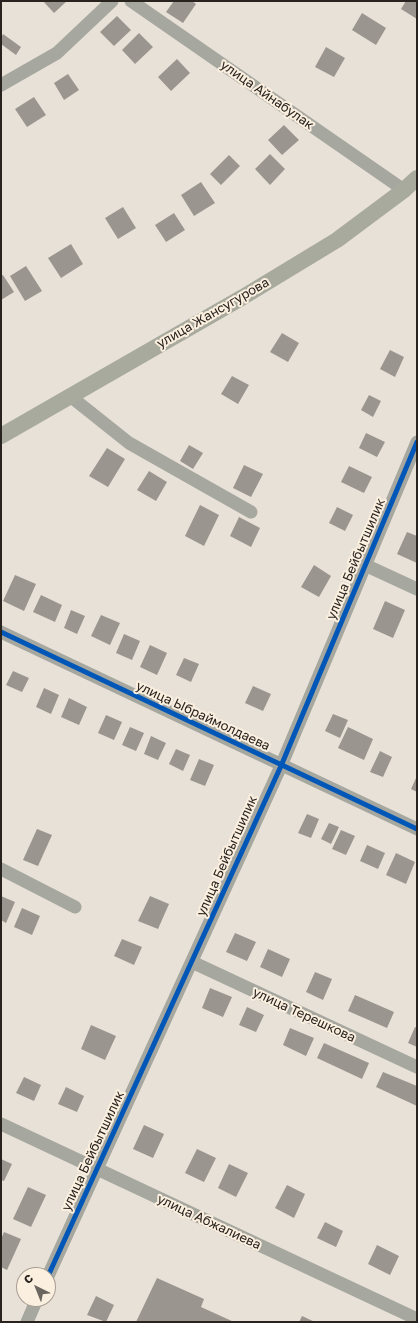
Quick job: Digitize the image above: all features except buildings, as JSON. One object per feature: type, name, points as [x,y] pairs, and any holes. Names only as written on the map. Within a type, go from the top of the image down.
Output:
[{"type":"main road","name":"улица Жансугурова","points":[[1,436],[337,240],[404,190],[417,178]]},
{"type":"street","points":[[1,85],[57,53],[112,1]]},
{"type":"street","name":"улица Айнабулак","points":[[131,1],[404,190]]},
{"type":"street","points":[[70,396],[129,443],[251,512]]},
{"type":"street","name":"улица Бейбытшилик","points":[[52,1267],[281,766],[417,442]]},
{"type":"street","points":[[365,565],[417,589]]},
{"type":"street","name":"улица Ыбраймолдаева","points":[[1,632],[281,766],[417,829]]},
{"type":"street","points":[[1,869],[75,907]]},
{"type":"street","name":"улица Терешкова","points":[[192,962],[417,1067]]},
{"type":"street","name":"улица Абжалиева","points":[[1,1124],[417,1320]]},
{"type":"street","points":[[26,1322],[33,1307]]},
{"type":"cycle path","points":[[52,1267],[281,766],[417,442]]},
{"type":"cycle path","points":[[1,632],[417,829]]}]
